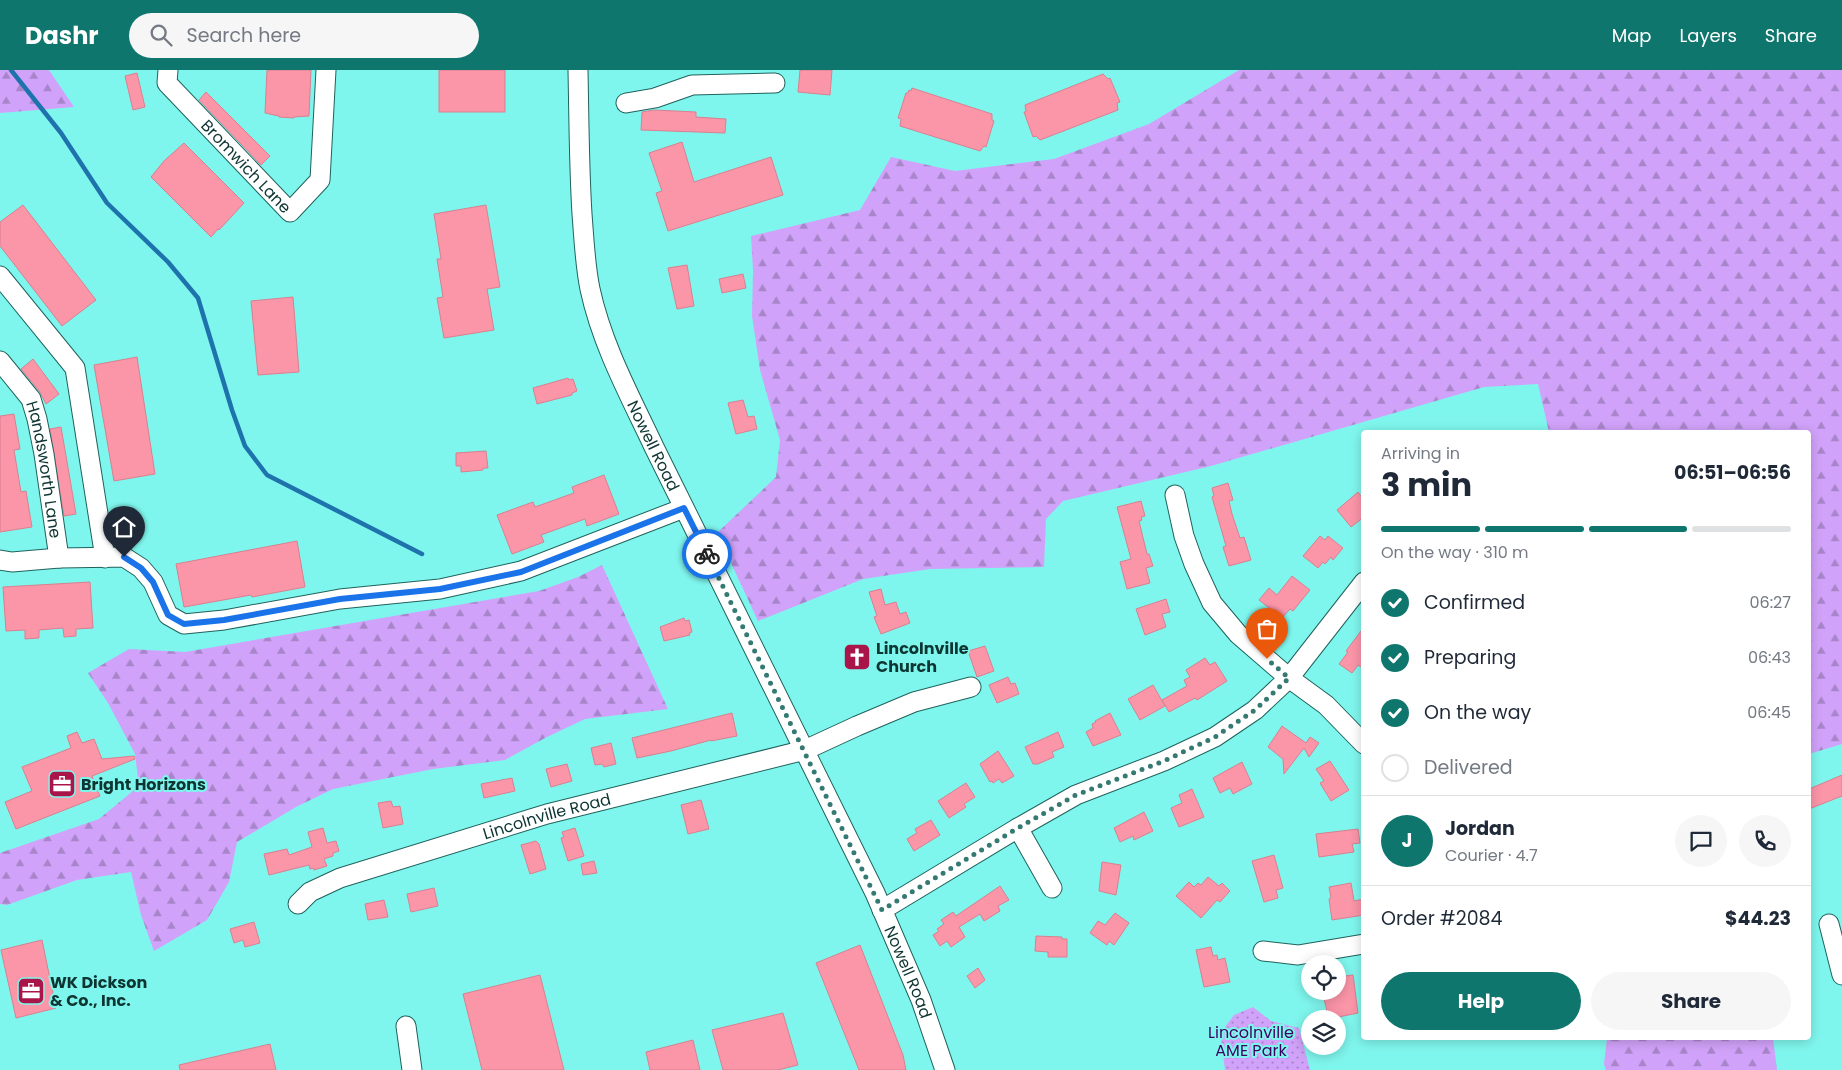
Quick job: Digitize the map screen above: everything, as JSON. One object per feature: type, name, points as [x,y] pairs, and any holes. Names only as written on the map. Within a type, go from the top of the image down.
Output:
[{"type":"street","name":"Bromwich Lane","points":[[168,70],[167,83],[290,212],[320,180],[326,70]]},
{"type":"street","name":"Nowell Road","points":[[578,70],[584,253],[590,290],[602,330],[620,375],[684,508],[805,750],[882,910],[921,1000],[945,1070]]},
{"type":"street","points":[[626,103],[655,98],[692,85],[775,83]]},
{"type":"street","points":[[0,276],[75,368],[105,558]]},
{"type":"street","name":"Handsworth Lane","points":[[0,361],[31,399],[37,419],[59,558]]},
{"type":"street","points":[[1175,496],[1184,536],[1194,564],[1212,603],[1238,634],[1289,678],[1326,705],[1361,741]]},
{"type":"street","points":[[0,560],[12,562],[59,558],[124,557],[141,568],[153,582],[168,615],[184,624],[224,620],[340,599],[440,589],[521,572],[684,508]]},
{"type":"street","points":[[882,910],[1076,795],[1164,761],[1215,737],[1255,710],[1289,678],[1361,586]]},
{"type":"street","name":"Lincolnville Road","points":[[298,904],[310,892],[340,878],[547,814],[805,750],[914,702],[970,687]]},
{"type":"street","points":[[1018,828],[1052,888]]},
{"type":"street","points":[[1829,924],[1842,976]]},
{"type":"street","points":[[1263,952],[1298,955],[1361,944]]},
{"type":"street","points":[[406,1026],[412,1070]]},
{"type":"green space","points":[[0,70],[49,70],[74,107],[0,113]]},
{"type":"green space","points":[[1239,70],[1842,70],[1842,744],[1811,753],[1811,430],[1549,430],[1538,384],[1484,387],[1211,466],[1063,501],[1046,519],[1044,567],[930,569],[863,579],[758,621],[717,533],[776,477],[780,440],[760,370],[752,316],[753,271],[751,236],[860,210],[891,157],[955,171],[1054,159],[1149,124]]},
{"type":"green space","points":[[602,565],[668,709],[585,719],[505,760],[433,769],[333,789],[296,807],[237,842],[229,882],[207,920],[154,951],[141,915],[131,872],[77,880],[7,905],[0,904],[0,853],[99,819],[139,786],[135,754],[108,703],[88,673],[129,649],[185,652],[539,591],[578,577]]},
{"type":"green space","name":"Lincolnville AME Park","points":[[1253,1007],[1271,1021],[1299,1028],[1301,1055],[1306,1055],[1310,1070],[1225,1070],[1220,1032],[1234,1015]]},
{"type":"green space","points":[[1607,1040],[1773,1040],[1777,1070],[1606,1070],[1604,1064]]},
{"type":"building","points":[[267,70],[311,70],[309,116],[279,117],[265,113]]},
{"type":"building","points":[[439,70],[505,70],[505,112],[439,112]]},
{"type":"building","points":[[800,70],[832,70],[830,95],[798,92]]},
{"type":"building","points":[[137,73],[145,107],[133,110],[125,76]]},
{"type":"building","points":[[1103,74],[1108,79],[1110,78],[1120,102],[1117,103],[1118,110],[1040,140],[1036,136],[1033,137],[1024,112],[1026,112],[1025,105]]},
{"type":"building","points":[[912,88],[992,114],[992,120],[994,121],[986,147],[984,146],[980,151],[900,126],[901,119],[898,118],[906,93],[909,90],[911,91]]},
{"type":"building","points":[[206,92],[270,156],[261,165],[199,100]]},
{"type":"building","points":[[654,110],[696,112],[696,117],[726,119],[725,133],[641,130],[642,112]]},
{"type":"building","points":[[682,142],[694,182],[771,157],[783,195],[668,231],[656,193],[662,191],[649,153]]},
{"type":"building","points":[[184,143],[244,203],[211,237],[151,177],[164,161]]},
{"type":"building","points":[[23,205],[96,300],[62,326],[0,246],[0,222]]},
{"type":"building","points":[[486,205],[500,287],[487,289],[494,330],[444,338],[437,298],[443,297],[437,259],[441,259],[434,214]]},
{"type":"building","points":[[687,265],[694,306],[677,309],[668,268]]},
{"type":"building","points":[[743,274],[746,288],[722,293],[719,279]]},
{"type":"building","points":[[293,297],[299,372],[258,375],[251,301]]},
{"type":"building","points":[[137,357],[155,474],[114,481],[94,365]]},
{"type":"building","points":[[33,359],[59,394],[46,404],[40,392],[21,369]]},
{"type":"building","points":[[568,378],[569,380],[573,379],[577,391],[572,393],[572,395],[537,404],[533,388]]},
{"type":"building","points":[[743,400],[748,417],[754,416],[757,429],[736,434],[728,403]]},
{"type":"building","points":[[14,414],[20,449],[14,450],[21,492],[26,491],[32,527],[0,532],[0,416]]},
{"type":"building","points":[[61,427],[76,514],[64,516],[50,429]]},
{"type":"building","points":[[486,451],[488,468],[461,472],[461,466],[456,466],[456,453]]},
{"type":"building","points":[[604,475],[619,514],[587,526],[585,519],[541,535],[544,542],[512,554],[497,515],[533,502],[535,507],[574,493],[572,487]]},
{"type":"building","points":[[1228,483],[1233,500],[1229,501],[1232,514],[1240,538],[1244,537],[1251,560],[1229,566],[1223,547],[1226,546],[1212,497],[1214,496],[1212,488]]},
{"type":"building","points":[[1358,492],[1361,496],[1361,519],[1351,527],[1337,510]]},
{"type":"building","points":[[1141,501],[1145,516],[1141,517],[1142,520],[1139,521],[1147,554],[1149,554],[1153,566],[1146,568],[1150,583],[1127,589],[1120,562],[1131,559],[1117,507]]},
{"type":"building","points":[[1320,536],[1325,540],[1328,536],[1343,548],[1333,560],[1331,557],[1318,568],[1303,556]]},
{"type":"building","points":[[297,541],[305,587],[184,607],[176,564]]},
{"type":"building","points":[[1292,576],[1310,590],[1293,611],[1290,609],[1282,618],[1259,600],[1269,588],[1277,595]]},
{"type":"building","points":[[90,582],[93,628],[76,629],[76,636],[64,637],[63,628],[39,630],[39,638],[25,639],[25,630],[6,631],[3,587]]},
{"type":"building","points":[[881,589],[885,605],[896,602],[900,614],[906,612],[910,623],[881,634],[874,617],[877,616],[869,592]]},
{"type":"building","points":[[1166,599],[1170,612],[1162,614],[1166,627],[1145,635],[1136,609]]},
{"type":"building","points":[[684,618],[685,621],[689,620],[692,632],[689,633],[690,635],[664,641],[660,627]]},
{"type":"building","points":[[1361,631],[1361,667],[1358,665],[1352,673],[1339,664],[1348,652],[1346,651]]},
{"type":"building","points":[[985,646],[994,671],[977,677],[968,651]]},
{"type":"building","points":[[1205,658],[1210,665],[1215,662],[1227,681],[1197,700],[1195,698],[1169,712],[1162,700],[1187,686],[1184,680],[1190,677],[1186,670]]},
{"type":"building","points":[[1008,677],[1011,684],[1015,683],[1019,694],[997,703],[989,685]]},
{"type":"building","points":[[1153,685],[1165,706],[1140,720],[1128,699]]},
{"type":"building","points":[[732,713],[737,736],[711,740],[637,758],[632,738]]},
{"type":"building","points":[[1110,713],[1121,735],[1093,746],[1086,732],[1093,728],[1092,724],[1095,721]]},
{"type":"building","points":[[1282,726],[1306,743],[1310,737],[1319,743],[1309,757],[1304,748],[1284,774],[1283,759],[1268,747]]},
{"type":"building","name":"Bright Horizons","points":[[77,732],[82,743],[94,739],[102,759],[134,756],[135,759],[92,776],[100,796],[16,829],[5,802],[32,791],[22,767],[71,748],[67,736]]},
{"type":"building","points":[[1058,732],[1064,747],[1052,752],[1054,757],[1038,764],[1033,764],[1025,747]]},
{"type":"building","points":[[611,743],[616,764],[604,767],[602,764],[595,765],[591,748]]},
{"type":"building","points":[[998,751],[1014,776],[1002,783],[999,779],[993,783],[992,781],[990,782],[980,764]]},
{"type":"building","points":[[1330,761],[1349,790],[1331,801],[1320,783],[1324,781],[1316,769]]},
{"type":"building","points":[[1242,762],[1252,784],[1233,794],[1230,788],[1220,793],[1213,778]]},
{"type":"building","points":[[567,764],[572,781],[551,787],[546,769]]},
{"type":"building","points":[[1842,775],[1842,796],[1811,808],[1811,788]]},
{"type":"building","points":[[512,778],[515,791],[484,798],[481,784]]},
{"type":"building","points":[[966,783],[975,797],[964,804],[966,807],[949,818],[938,801]]},
{"type":"building","points":[[1192,789],[1204,817],[1179,827],[1171,808],[1182,803],[1179,795]]},
{"type":"building","points":[[701,800],[709,829],[688,834],[681,805]]},
{"type":"building","points":[[391,801],[393,807],[400,806],[403,824],[383,828],[378,803]]},
{"type":"building","points":[[1144,812],[1153,831],[1134,840],[1133,836],[1120,842],[1114,828]]},
{"type":"building","points":[[931,820],[940,835],[914,851],[907,839],[917,833],[915,829]]},
{"type":"building","points":[[323,828],[327,843],[336,841],[339,851],[333,853],[333,856],[324,859],[327,866],[314,870],[313,868],[310,869],[309,865],[269,875],[264,854],[287,849],[289,855],[312,847],[308,832]]},
{"type":"building","points":[[575,828],[584,856],[568,861],[561,838],[564,837],[562,832]]},
{"type":"building","points":[[1358,829],[1360,843],[1352,844],[1354,852],[1319,857],[1316,834]]},
{"type":"building","points":[[536,841],[539,844],[546,869],[530,874],[521,845]]},
{"type":"building","points":[[1274,855],[1283,888],[1276,890],[1278,898],[1264,902],[1252,861]]},
{"type":"building","points":[[594,861],[597,873],[583,875],[581,864]]},
{"type":"building","points":[[1102,862],[1121,865],[1116,895],[1099,891]]},
{"type":"building","points":[[1208,877],[1219,886],[1222,883],[1230,891],[1220,902],[1217,900],[1201,918],[1176,896],[1189,882],[1194,887],[1198,883],[1201,885]]},
{"type":"building","points":[[1351,883],[1354,901],[1361,900],[1361,915],[1332,920],[1329,887]]},
{"type":"building","points":[[1000,886],[1009,900],[998,906],[1000,911],[984,921],[980,914],[959,927],[965,937],[951,947],[947,941],[940,946],[933,935],[944,924],[941,920],[953,912],[956,916]]},
{"type":"building","points":[[434,888],[438,906],[411,912],[407,894]]},
{"type":"building","points":[[384,900],[388,917],[368,920],[365,904]]},
{"type":"building","points":[[1115,913],[1129,923],[1114,945],[1109,941],[1107,945],[1090,933],[1098,921],[1105,925]]},
{"type":"building","points":[[254,922],[260,943],[245,947],[243,940],[234,943],[230,929]]},
{"type":"building","points":[[1036,936],[1062,937],[1062,939],[1067,939],[1067,957],[1048,957],[1048,952],[1035,951]]},
{"type":"building","name":"WK Dickson & Co., Inc.","points":[[42,940],[56,1008],[16,1018],[1,950]]},
{"type":"building","points":[[860,945],[903,1055],[906,1070],[859,1070],[816,963]]},
{"type":"building","points":[[1211,947],[1213,956],[1217,955],[1218,960],[1225,958],[1230,982],[1204,987],[1196,950]]},
{"type":"building","points":[[978,968],[985,980],[975,988],[967,976]]},
{"type":"building","points":[[540,975],[564,1070],[482,1070],[463,994]]},
{"type":"building","points":[[1353,975],[1358,1013],[1346,1015],[1346,1010],[1327,1010],[1324,1000],[1346,1000],[1346,976]]},
{"type":"building","points":[[783,1013],[798,1065],[778,1070],[723,1070],[712,1030]]},
{"type":"building","points":[[693,1040],[700,1070],[650,1070],[646,1052]]},
{"type":"building","points":[[270,1044],[276,1070],[180,1070],[179,1065]]},
{"type":"waterway","points":[[11,70],[61,133],[107,203],[168,262],[198,298],[245,446],[267,475],[422,554]]},
{"type":"way so far","points":[[707,554],[882,910],[1076,795],[1164,761],[1215,737],[1255,710],[1289,678],[1267,659]]},
{"type":"place","name":"Lincolnville Church","points":[[857,657]]},
{"type":"place","name":"Bright Horizons","points":[[62,784]]},
{"type":"place","name":"WK Dickson & Co., Inc.","points":[[31,991]]},
{"type":"route","points":[[124,557],[141,568],[153,582],[168,615],[184,624],[224,620],[340,599],[440,589],[521,572],[684,508],[707,554]]}]
